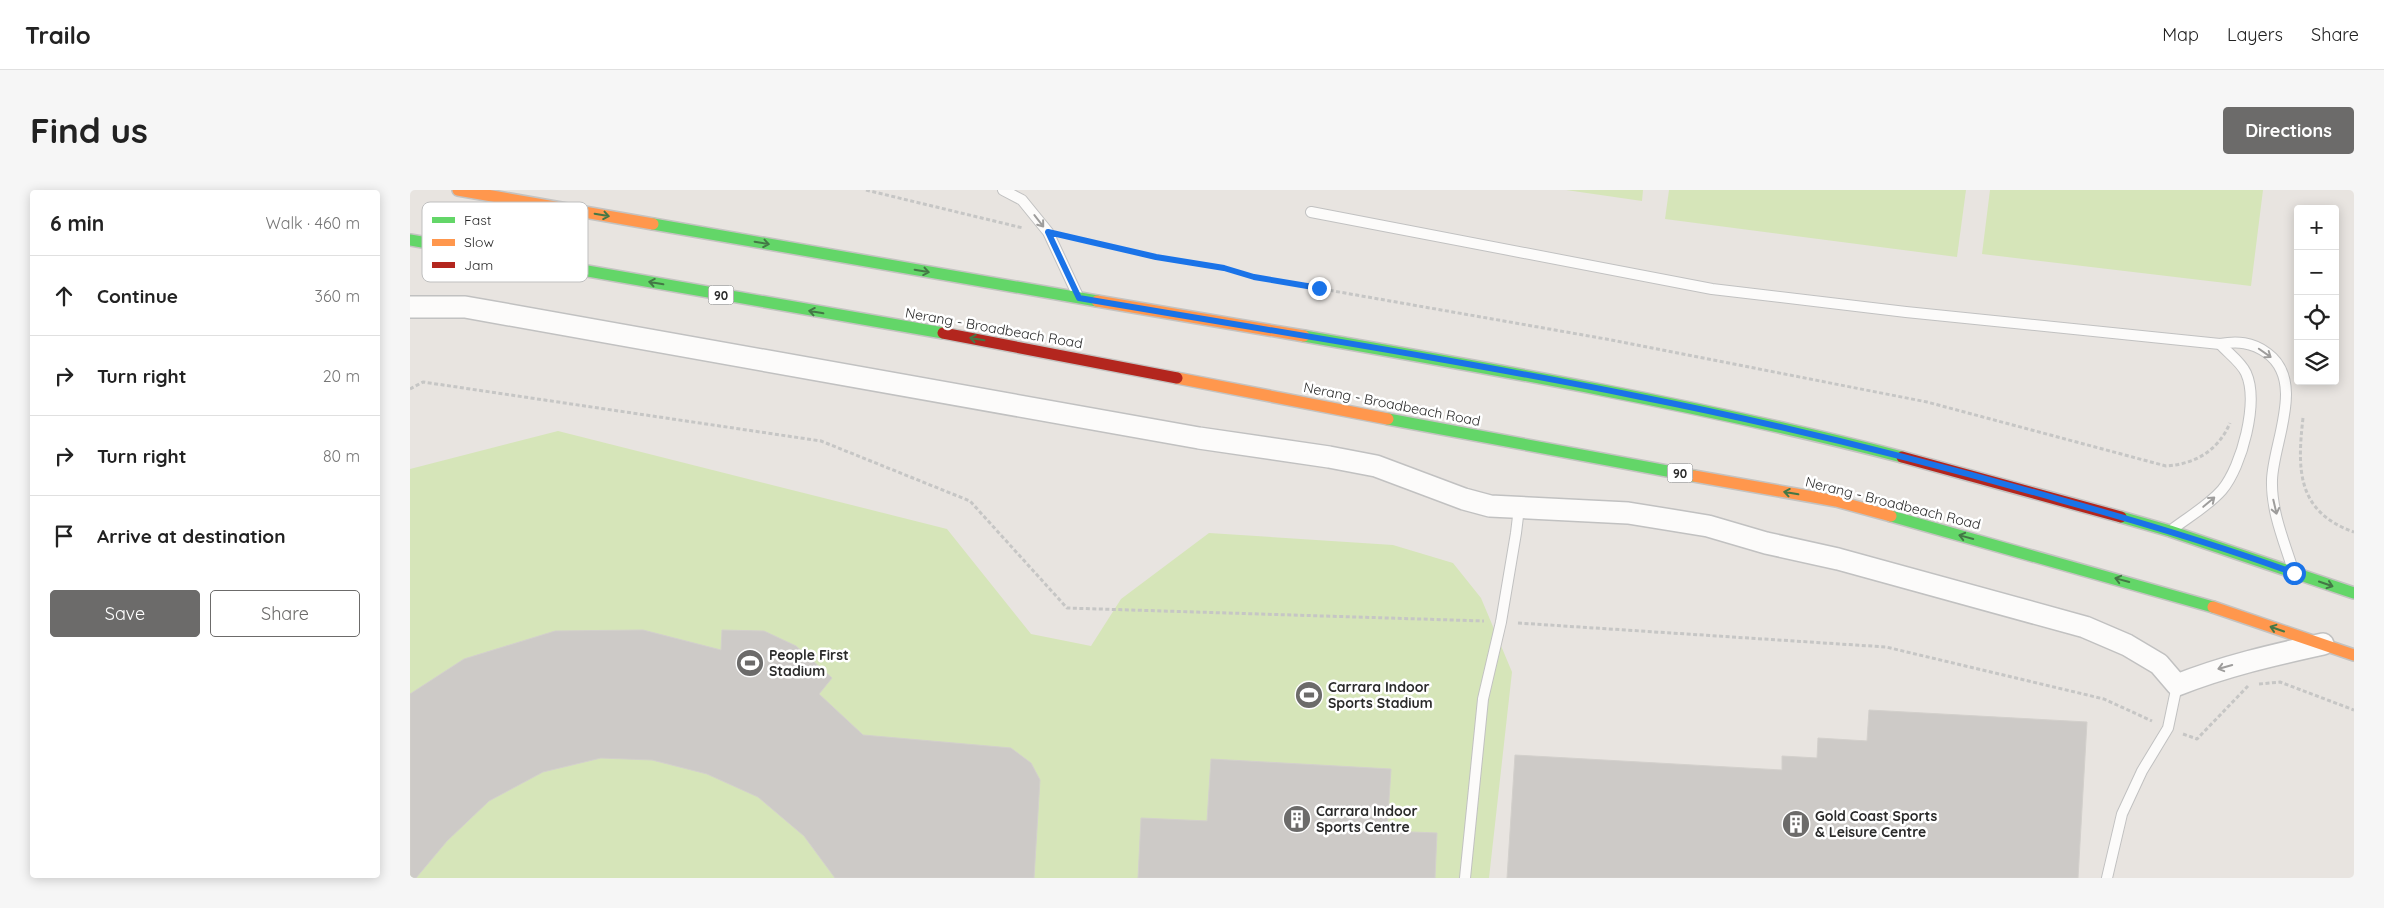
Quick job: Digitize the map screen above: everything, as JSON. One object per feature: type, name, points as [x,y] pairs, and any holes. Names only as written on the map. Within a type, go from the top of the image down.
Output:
[{"type":"main road","points":[[458,190],[488,192],[544,202]]},
{"type":"main road","points":[[588,210],[1658,400],[1818,436],[1913,460],[2170,531],[2354,593]]},
{"type":"main road","name":"Nerang - Broadbeach Road","points":[[588,271],[949,334],[1526,446],[1836,501],[2183,597],[2324,644],[2354,656]]},
{"type":"street","points":[[410,307],[465,307],[1199,438],[1329,457],[1376,466],[1490,506],[1628,513],[1708,526],[1766,543],[1838,559],[2085,626],[2127,644],[2159,664],[2177,685],[2217,669],[2255,658],[2324,644]]},
{"type":"lane","points":[[1002,190],[1022,200],[1048,232],[1079,298]]},
{"type":"lane","points":[[1310,212],[1712,288],[1822,302],[2220,344],[2234,341],[2250,344],[2270,355],[2282,371],[2285,402],[2272,479],[2273,501],[2294,573]]},
{"type":"lane","points":[[2170,531],[2222,490],[2238,460],[2248,424],[2251,395],[2245,372],[2220,344]]},
{"type":"lane","points":[[1465,878],[1483,699],[1501,622],[1519,508]]},
{"type":"lane","points":[[2107,878],[2122,814],[2142,771],[2168,728],[2177,685]]},
{"type":"path","points":[[866,190],[1020,227],[1156,257],[1224,268],[1254,277],[1606,339],[1927,402],[2166,466],[2180,465],[2204,455],[2216,446],[2231,420]]},
{"type":"path","points":[[410,389],[422,382],[821,441],[970,501],[1067,608],[1501,622],[1886,647],[2104,698],[2168,728],[2197,739],[2249,685],[2280,682],[2354,710]]},
{"type":"path","points":[[2303,417],[2300,464],[2304,488],[2320,512],[2331,521],[2354,532]]},
{"type":"green space","points":[[1566,190],[1643,190],[1642,201]]},
{"type":"green space","points":[[1669,190],[1966,190],[1957,257],[1665,219]]},
{"type":"green space","points":[[1990,190],[2263,190],[2251,286],[1982,254]]},
{"type":"green space","name":"People First Stadium","points":[[558,431],[947,529],[1031,634],[1091,646],[1121,599],[1209,533],[1393,545],[1453,563],[1481,598],[1512,672],[1489,878],[410,878],[410,469]]},
{"type":"building","points":[[643,630],[721,650],[722,630],[764,631],[796,646],[832,678],[819,694],[863,735],[1011,748],[1031,763],[1040,780],[1034,878],[835,878],[804,836],[758,797],[707,774],[652,760],[601,758],[543,772],[489,801],[447,841],[416,878],[410,878],[410,694],[464,659],[555,631]]},
{"type":"building","name":"Gold Coast Sports & Leisure Centre","points":[[1869,710],[2087,722],[2078,878],[1507,878],[1515,755],[1782,770],[1782,756],[1817,758],[1818,738],[1867,741]]},
{"type":"building","name":"Carrara Indoor Sports Centre","points":[[1211,759],[1391,769],[1387,831],[1437,833],[1435,878],[1138,878],[1141,818],[1207,821]]},
{"type":"traffic: fast","points":[[653,224],[1097,301]]},
{"type":"traffic: fast","points":[[410,240],[422,242]]},
{"type":"traffic: fast","points":[[588,271],[943,333]]},
{"type":"traffic: fast","points":[[1304,336],[1604,390],[1754,422],[1902,457]]},
{"type":"traffic: fast","points":[[1388,419],[1694,476]]},
{"type":"traffic: fast","points":[[1891,516],[2213,607]]},
{"type":"traffic: fast","points":[[2121,517],[2170,531],[2354,593]]},
{"type":"traffic: slow","points":[[458,190],[527,202]]},
{"type":"traffic: slow","points":[[588,213],[653,224]]},
{"type":"traffic: slow","points":[[1097,301],[1304,336]]},
{"type":"traffic: slow","points":[[1177,378],[1388,419]]},
{"type":"traffic: slow","points":[[1694,476],[1836,501],[1891,516]]},
{"type":"traffic: slow","points":[[2213,607],[2354,655]]},
{"type":"traffic: jam","points":[[943,333],[1177,378]]},
{"type":"traffic: jam","points":[[1902,457],[2121,517]]},
{"type":"place","name":"People First Stadium","points":[[750,663]]},
{"type":"place","name":"Carrara Indoor Sports Stadium","points":[[1309,695]]},
{"type":"place","name":"Carrara Indoor Sports Centre","points":[[1297,819]]},
{"type":"place","name":"Gold Coast Sports & Leisure Centre","points":[[1796,824]]},
{"type":"route","points":[[1319,288],[1254,277],[1224,268],[1156,257],[1048,232],[1079,298],[1435,359],[1640,397],[1730,416],[1818,436],[2025,489],[2170,531],[2240,553],[2294,573]]}]
